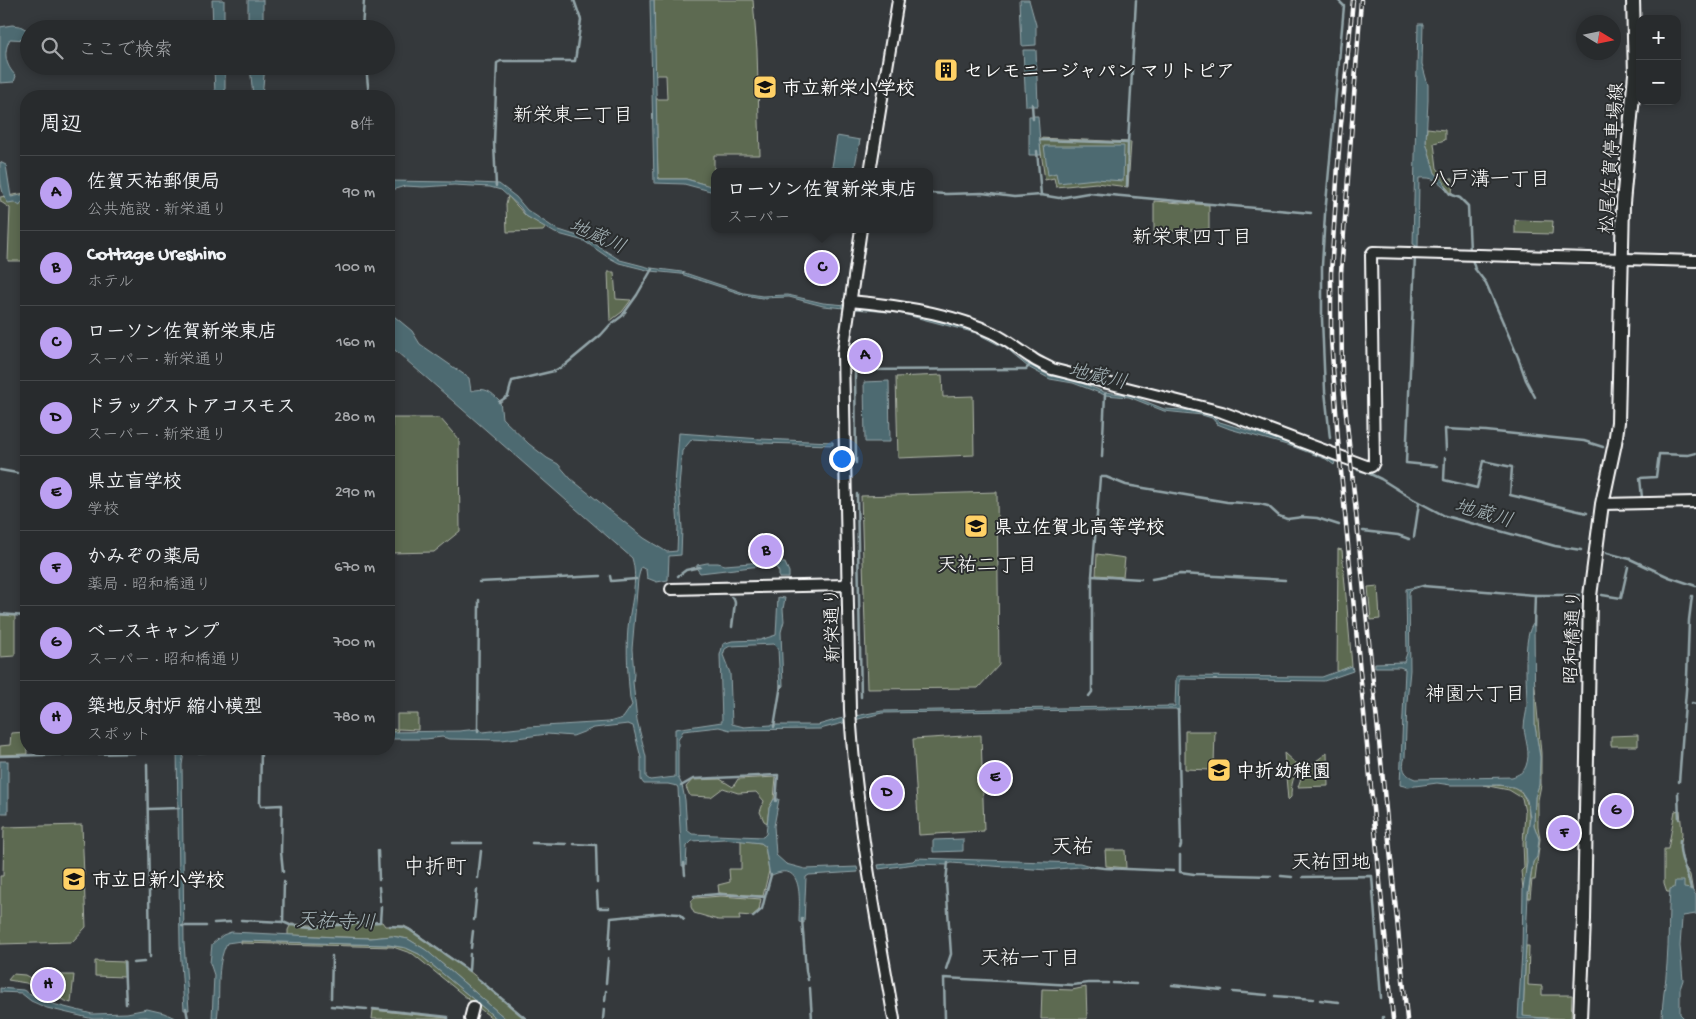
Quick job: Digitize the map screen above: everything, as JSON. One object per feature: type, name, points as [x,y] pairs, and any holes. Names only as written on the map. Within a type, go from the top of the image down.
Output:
[{"type":"main road","name":"松尾佐賀停車場線","points":[[1622,259],[1624,194],[1635,74],[1633,0]]},
{"type":"main road","name":"昭和橋通り","points":[[1580,1019],[1584,920],[1590,596],[1602,504],[1618,422],[1622,259]]},
{"type":"street","points":[[871,168],[898,0]]},
{"type":"street","name":"新栄通り","points":[[859,233],[843,353],[852,740],[867,865],[894,1019]]},
{"type":"street","points":[[850,301],[915,309],[968,323],[1000,336],[1034,360],[1052,369],[1222,412],[1369,467],[1374,462],[1371,255],[1373,252],[1696,261]]},
{"type":"street","points":[[1602,504],[1696,502]]},
{"type":"street","points":[[671,589],[847,585]]},
{"type":"street","points":[[470,1019],[473,1007]]},
{"type":"green space","points":[[654,0],[753,0],[757,50],[760,155],[714,155],[714,168],[711,168],[711,186],[686,179],[658,179],[656,99],[667,99],[666,75],[655,75]]},
{"type":"green space","points":[[1427,128],[1445,130],[1445,140],[1434,143],[1437,168],[1445,178],[1453,179],[1452,194],[1442,179],[1435,173],[1426,142]]},
{"type":"green space","points":[[1039,138],[1131,142],[1128,187],[1096,183],[1056,187],[1054,178],[1045,180]]},
{"type":"green space","points":[[20,194],[20,261],[8,261],[10,208],[1,202],[0,197]]},
{"type":"green space","points":[[508,196],[526,216],[546,227],[543,231],[507,232],[506,204]]},
{"type":"green space","points":[[1154,201],[1209,205],[1209,229],[1154,232]]},
{"type":"green space","points":[[1515,220],[1553,221],[1552,234],[1515,233]]},
{"type":"green space","points":[[608,272],[614,272],[616,299],[631,300],[622,312],[610,321]]},
{"type":"green space","points":[[942,375],[943,397],[973,396],[974,455],[898,458],[896,377]]},
{"type":"green space","points":[[395,418],[440,418],[459,440],[460,531],[434,552],[395,553]]},
{"type":"green space","points":[[997,492],[999,665],[978,688],[867,689],[861,496]]},
{"type":"green space","points":[[1338,549],[1342,550],[1352,666],[1337,672]]},
{"type":"green space","points":[[1097,554],[1125,558],[1123,577],[1096,575]]},
{"type":"green space","points":[[1378,586],[1380,619],[1371,620],[1368,587]]},
{"type":"green space","points":[[0,615],[15,616],[15,656],[0,657]]},
{"type":"green space","points":[[1534,676],[1541,753],[1541,785],[1538,800],[1540,839],[1535,880],[1532,880],[1530,898],[1528,898],[1533,862],[1539,839],[1534,825],[1540,757],[1535,726]]},
{"type":"green space","points":[[397,714],[418,714],[418,730],[398,729],[395,732],[395,729],[397,729]]},
{"type":"green space","points":[[1185,731],[1215,731],[1214,766],[1210,770],[1185,769]]},
{"type":"green space","points":[[20,732],[20,754],[0,755],[0,746],[10,745],[11,733]]},
{"type":"green space","points":[[981,735],[984,831],[919,835],[913,739]]},
{"type":"green space","points":[[1638,735],[1638,746],[1611,746],[1611,736]]},
{"type":"green space","points":[[1284,753],[1295,763],[1301,765],[1294,776],[1291,797],[1288,800]]},
{"type":"green space","points":[[1327,753],[1328,786],[1298,787],[1305,771]]},
{"type":"green space","points":[[776,777],[774,799],[769,808],[767,823],[760,812],[764,801],[756,792],[738,793],[723,788],[711,797],[690,796],[686,787],[692,780],[720,779],[733,787],[738,779]]},
{"type":"green space","points":[[1483,785],[1501,785],[1515,789],[1525,798],[1528,806],[1529,826],[1523,889],[1521,871],[1524,868],[1525,812],[1522,798],[1509,790]]},
{"type":"green space","points":[[1680,810],[1682,834],[1680,850],[1684,865],[1690,875],[1693,893],[1667,892],[1664,883],[1664,849],[1668,849],[1675,811]]},
{"type":"green space","points":[[82,825],[86,927],[72,942],[0,944],[0,876],[3,876],[4,827]]},
{"type":"green space","points":[[741,840],[761,843],[765,846],[769,871],[763,896],[719,893],[718,885],[730,882],[729,869],[741,869]]},
{"type":"green space","points":[[1105,850],[1125,850],[1126,868],[1106,866]]},
{"type":"green space","points":[[721,896],[761,899],[759,910],[752,916],[739,915],[740,920],[718,920],[694,913],[691,907],[691,901],[695,898]]},
{"type":"green space","points":[[382,922],[385,926],[404,926],[410,929],[468,970],[527,1019],[506,1019],[426,950],[408,939],[392,936],[370,938],[288,935],[291,924]]},
{"type":"green space","points":[[241,941],[389,945],[406,948],[419,954],[497,1019],[493,1019],[413,954],[393,947],[241,943]]},
{"type":"green space","points":[[1526,946],[1529,946],[1528,985],[1542,986],[1542,995],[1572,995],[1571,1019],[1523,1017]]},
{"type":"green space","points":[[95,961],[125,962],[125,977],[95,976]]},
{"type":"green space","points":[[13,974],[25,975],[53,991],[55,975],[74,975],[71,1003],[26,983],[8,980]]},
{"type":"green space","points":[[1086,987],[1087,1019],[1041,1019],[1042,989],[1072,990]]},
{"type":"green space","points":[[373,1010],[447,1018],[447,1019],[372,1019]]},
{"type":"water","points":[[212,0],[224,0],[224,20],[213,20]]},
{"type":"water","points":[[248,0],[263,0],[263,20],[248,20]]},
{"type":"water","points":[[650,0],[654,0],[658,179],[686,179],[711,186],[711,191],[684,184],[654,183]]},
{"type":"water","points":[[1020,0],[1029,0],[1036,25],[1036,45],[1022,46]]},
{"type":"water","points":[[1418,24],[1423,24],[1422,64],[1428,85],[1426,142],[1435,173],[1442,179],[1447,190],[1435,180],[1419,178],[1418,247],[1413,244]]},
{"type":"water","points":[[20,26],[20,40],[10,39],[6,49],[7,63],[16,76],[14,82],[0,83],[0,27]]},
{"type":"water","points":[[1023,50],[1036,50],[1038,106],[1026,106]]},
{"type":"water","points":[[214,75],[225,75],[225,90],[215,90]]},
{"type":"water","points":[[251,75],[264,75],[263,90],[252,90]]},
{"type":"water","points":[[1029,116],[1038,116],[1041,155],[1029,155]]},
{"type":"water","points":[[837,136],[860,140],[855,168],[832,167]]},
{"type":"water","points":[[1044,146],[1124,146],[1123,181],[1096,179],[1058,183],[1056,173],[1048,175]]},
{"type":"water","points":[[0,162],[6,165],[11,197],[20,195],[20,206],[14,202],[8,203],[3,194]]},
{"type":"water","points":[[395,181],[499,184],[516,197],[527,210],[556,229],[581,237],[620,260],[651,268],[682,272],[744,293],[762,296],[788,295],[823,303],[858,306],[916,315],[978,332],[1005,346],[1016,357],[1050,376],[1074,380],[1104,392],[1130,395],[1164,409],[1203,411],[1220,422],[1308,449],[1335,462],[1334,465],[1326,459],[1294,447],[1230,429],[1217,424],[1212,418],[1202,415],[1164,411],[1129,397],[1105,395],[1073,383],[1050,379],[1028,367],[1005,348],[976,333],[899,313],[823,306],[789,297],[762,298],[745,295],[681,274],[651,271],[619,263],[584,241],[555,233],[526,216],[520,207],[501,190],[490,187],[454,185],[405,186],[395,189]]},
{"type":"water","points":[[395,317],[412,331],[420,344],[469,378],[471,391],[484,390],[490,392],[500,401],[502,418],[529,444],[558,464],[571,479],[644,538],[667,552],[677,551],[678,527],[675,485],[679,433],[833,442],[833,445],[692,439],[682,451],[679,487],[682,528],[681,555],[669,556],[668,580],[657,582],[647,578],[646,570],[641,567],[638,579],[632,649],[633,682],[637,720],[646,757],[646,777],[650,780],[675,777],[675,729],[722,722],[720,655],[723,644],[732,641],[760,640],[776,635],[778,597],[785,598],[783,609],[784,621],[781,632],[783,686],[780,688],[778,648],[774,644],[730,646],[725,649],[723,655],[730,673],[732,724],[744,727],[818,725],[882,711],[1175,706],[1177,676],[1322,677],[1352,666],[1353,671],[1324,681],[1180,679],[1179,713],[1176,709],[1157,709],[882,713],[820,729],[730,730],[719,727],[683,731],[678,740],[678,777],[685,800],[687,830],[692,834],[763,837],[766,834],[769,808],[774,799],[779,799],[774,826],[776,855],[786,864],[805,869],[857,867],[858,872],[809,875],[806,877],[804,923],[799,922],[799,894],[795,877],[789,873],[781,872],[770,876],[765,846],[761,843],[724,839],[692,841],[687,846],[686,866],[682,866],[678,788],[668,784],[644,784],[641,780],[641,758],[633,726],[628,724],[594,728],[573,736],[547,734],[502,740],[450,739],[442,737],[395,739],[395,732],[478,729],[483,732],[609,722],[623,718],[632,705],[629,690],[627,646],[635,576],[632,558],[395,350]]},
{"type":"water","points":[[889,381],[890,442],[865,442],[864,382]]},
{"type":"water","points":[[763,562],[785,563],[789,572],[789,578],[779,578],[779,572],[776,567],[769,565],[700,573],[697,569],[697,565],[707,563],[725,565]]},
{"type":"water","points":[[1425,585],[1410,590],[1409,593],[1410,670],[1403,765],[1404,771],[1415,779],[1512,777],[1524,770],[1528,756],[1524,728],[1527,705],[1527,649],[1530,629],[1534,623],[1535,726],[1540,757],[1534,825],[1539,839],[1537,857],[1533,862],[1528,893],[1523,1016],[1553,1019],[1518,1019],[1523,888],[1527,863],[1526,842],[1530,817],[1527,800],[1520,790],[1500,785],[1451,785],[1437,783],[1408,787],[1400,785],[1405,669],[1400,667],[1375,667],[1375,663],[1404,662],[1407,653],[1406,589]]},
{"type":"water","points":[[177,755],[184,755],[182,765],[184,943],[189,1010],[184,1010],[180,945]]},
{"type":"water","points":[[0,761],[8,761],[8,813],[0,813]]},
{"type":"water","points":[[963,839],[963,851],[933,852],[933,840]]},
{"type":"water","points":[[916,858],[1080,863],[1090,866],[1047,870],[951,863],[947,865],[915,864],[879,869],[878,865],[913,861]]},
{"type":"water","points":[[1675,881],[1684,881],[1684,888],[1691,889],[1696,895],[1696,914],[1683,916],[1682,919],[1680,946],[1683,980],[1680,989],[1680,1014],[1685,1019],[1662,1019],[1668,955],[1670,889],[1674,888]]},
{"type":"water","points":[[231,932],[370,938],[392,936],[408,939],[426,950],[506,1019],[497,1019],[419,954],[406,948],[389,945],[241,941],[227,943],[223,952],[217,1019],[212,1019],[214,975],[210,963],[212,944],[223,935]]},
{"type":"water","points":[[0,988],[23,990],[49,1003],[92,1014],[127,1013],[147,1009],[164,1013],[177,1019],[146,1017],[93,1019],[47,1008],[31,1001],[21,993],[0,992]]},
{"type":"waterway","points":[[363,20],[364,0]]},
{"type":"waterway","points":[[496,186],[494,143],[497,63],[501,61],[575,61],[581,20],[574,0]]},
{"type":"waterway","points":[[1128,143],[1136,0]]},
{"type":"waterway","points":[[1330,438],[1325,391],[1322,266],[1344,6],[1338,0]]},
{"type":"waterway","points":[[367,75],[368,90]]},
{"type":"waterway","points":[[1032,104],[1033,119]]},
{"type":"waterway","points":[[1040,140],[1128,143],[1127,186]]},
{"type":"waterway","points":[[1037,151],[1041,195]]},
{"type":"waterway","points":[[1447,190],[1450,194],[1460,198],[1468,206],[1470,251]]},
{"type":"waterway","points":[[933,193],[982,193],[1014,197],[1041,195],[1059,198],[1088,193],[1311,213]]},
{"type":"waterway","points":[[1415,256],[1406,463],[1437,466]]},
{"type":"waterway","points":[[1471,256],[1475,269],[1486,283],[1526,380],[1535,397]]},
{"type":"waterway","points":[[499,402],[508,396],[512,381],[554,371],[565,365],[601,335],[622,316],[652,269]]},
{"type":"waterway","points":[[856,463],[855,370],[1026,369],[1029,366]]},
{"type":"waterway","points":[[1102,457],[1105,394]]},
{"type":"waterway","points":[[1446,450],[1445,429],[1486,431],[1584,441],[1603,447]]},
{"type":"waterway","points":[[1642,498],[1640,478],[1656,477],[1659,454],[1688,455],[1696,453]]},
{"type":"waterway","points":[[1445,458],[1444,480],[1477,488],[1483,461],[1512,467],[1510,495],[1587,513]]},
{"type":"waterway","points":[[0,470],[17,473]]},
{"type":"waterway","name":"地蔵川","points":[[1358,470],[1381,479],[1445,516],[1555,546],[1581,550]]},
{"type":"waterway","points":[[1089,696],[1092,692],[1092,576],[1100,477],[1106,477],[1126,485],[1227,502],[1260,504],[1268,506],[1279,516],[1287,519],[1317,518],[1339,525]]},
{"type":"waterway","points":[[857,494],[861,697]]},
{"type":"waterway","points":[[1414,537],[1419,503]]},
{"type":"waterway","points":[[1363,531],[1398,535],[1409,539]]},
{"type":"waterway","name":"地蔵川","points":[[1607,553],[1630,559],[1669,577],[1696,586]]},
{"type":"waterway","points":[[678,576],[686,570],[700,567]]},
{"type":"waterway","points":[[1602,595],[1621,598],[1628,567]]},
{"type":"waterway","points":[[1152,579],[1180,574],[1285,580]]},
{"type":"waterway","points":[[479,582],[600,576]]},
{"type":"waterway","points":[[610,576],[611,581],[636,579]]},
{"type":"waterway","points":[[1092,576],[1141,579]]},
{"type":"waterway","points":[[1423,586],[1535,595],[1579,595]]},
{"type":"waterway","points":[[1534,626],[1535,595]]},
{"type":"waterway","points":[[1679,782],[1692,596]]},
{"type":"waterway","points":[[731,597],[735,603],[732,627]]},
{"type":"waterway","points":[[478,731],[479,600]]},
{"type":"waterway","points":[[0,614],[20,616]]},
{"type":"waterway","points":[[774,727],[781,685]]},
{"type":"waterway","points":[[1692,703],[1696,704]]},
{"type":"waterway","points":[[1178,710],[1180,848]]},
{"type":"waterway","points":[[0,756],[45,755]]},
{"type":"waterway","points":[[261,755],[261,806],[282,805],[281,852],[283,872]]},
{"type":"waterway","points":[[147,764],[150,957]]},
{"type":"waterway","points":[[681,786],[693,779],[778,775],[776,801]]},
{"type":"waterway","points":[[1678,792],[1679,819]]},
{"type":"waterway","points":[[148,809],[179,808]]},
{"type":"waterway","points":[[1680,840],[1682,859],[1691,889]]},
{"type":"waterway","points":[[453,843],[481,843]]},
{"type":"waterway","points":[[532,843],[566,844]]},
{"type":"waterway","points":[[574,844],[596,845],[597,883]]},
{"type":"waterway","points":[[378,851],[379,880]]},
{"type":"waterway","points":[[478,878],[481,851]]},
{"type":"waterway","points":[[1180,855],[1180,872],[1271,876]]},
{"type":"waterway","points":[[946,969],[951,954],[946,882],[948,862]]},
{"type":"waterway","points":[[684,863],[685,875]]},
{"type":"waterway","points":[[1088,866],[1173,871]]},
{"type":"waterway","points":[[694,896],[719,894],[765,897],[771,875]]},
{"type":"waterway","points":[[1281,876],[1292,877]]},
{"type":"waterway","points":[[1303,877],[1372,876],[1381,998]]},
{"type":"waterway","points":[[283,922],[284,882]]},
{"type":"waterway","name":"天祐寺川","points":[[379,887],[380,901]]},
{"type":"waterway","points":[[474,920],[477,890]]},
{"type":"waterway","points":[[597,891],[598,908],[609,908]]},
{"type":"waterway","points":[[753,917],[762,909],[765,897]]},
{"type":"waterway","name":"天祐寺川","points":[[241,920],[283,922],[290,925],[311,927],[380,922],[381,907]]},
{"type":"waterway","points":[[609,949],[611,918],[662,913],[679,914],[684,919]]},
{"type":"waterway","points":[[802,919],[808,980]]},
{"type":"waterway","points":[[214,923],[230,922]]},
{"type":"waterway","points":[[182,926],[206,926]]},
{"type":"waterway","points":[[390,926],[404,927],[410,930],[469,971],[470,954]]},
{"type":"waterway","points":[[471,948],[473,931]]},
{"type":"waterway","points":[[331,998],[332,956]]},
{"type":"waterway","points":[[606,983],[608,958]]},
{"type":"waterway","points":[[133,963],[144,962]]},
{"type":"waterway","points":[[124,963],[126,1004]]},
{"type":"waterway","points":[[945,1019],[944,978],[1073,985],[1108,983]]},
{"type":"waterway","points":[[478,979],[526,1019]]},
{"type":"waterway","points":[[1113,983],[1136,984]]},
{"type":"waterway","points":[[1172,985],[1222,990]]},
{"type":"waterway","points":[[810,988],[812,1019]]},
{"type":"waterway","points":[[605,1001],[606,991]]},
{"type":"waterway","points":[[1233,992],[1267,995]]},
{"type":"waterway","points":[[1275,996],[1313,999]]},
{"type":"waterway","points":[[1320,1000],[1339,1002]]},
{"type":"waterway","points":[[331,1006],[367,1009]]},
{"type":"waterway","points":[[186,1008],[188,1019]]},
{"type":"waterway","points":[[373,1009],[448,1017],[448,1019]]},
{"type":"waterway","points":[[603,1019],[604,1009]]},
{"type":"railway","points":[[1353,0],[1340,134],[1331,273],[1331,338],[1338,440],[1393,1019]]},
{"type":"railway","points":[[1361,0],[1341,273],[1342,374],[1407,1019]]},
{"type":"place","name":"セレモニージャパン マリトピア","points":[[946,70]]},
{"type":"place","name":"市立新栄小学校","points":[[765,87]]},
{"type":"place","name":"ローソン佐賀新栄東店","points":[[822,268]]},
{"type":"place","name":"佐賀天祐郵便局","points":[[865,356]]},
{"type":"place","name":"県立佐賀北高等学校","points":[[976,526]]},
{"type":"place","name":"Cottage Ureshino","points":[[766,551]]},
{"type":"place","name":"中折幼稚園","points":[[1219,770]]},
{"type":"place","name":"県立盲学校","points":[[995,778]]},
{"type":"place","name":"ドラッグストアコスモス","points":[[887,793]]},
{"type":"place","name":"ベースキャンプ","points":[[1616,811]]},
{"type":"place","name":"かみぞの薬局","points":[[1564,833]]},
{"type":"place","name":"市立日新小学校","points":[[74,879]]},
{"type":"place","name":"築地反射炉 縮小模型","points":[[48,985]]},
{"type":"district","name":"新栄東二丁目","points":[[573,114]]},
{"type":"district","name":"八戸溝一丁目","points":[[1490,178]]},
{"type":"district","name":"新栄東四丁目","points":[[1192,236]]},
{"type":"district","name":"天祐二丁目","points":[[987,564]]},
{"type":"district","name":"神園六丁目","points":[[1475,693]]},
{"type":"district","name":"天祐","points":[[1072,846]]},
{"type":"district","name":"天祐団地","points":[[1331,861]]},
{"type":"district","name":"中折町","points":[[435,866]]},
{"type":"district","name":"天祐一丁目","points":[[1030,957]]}]
